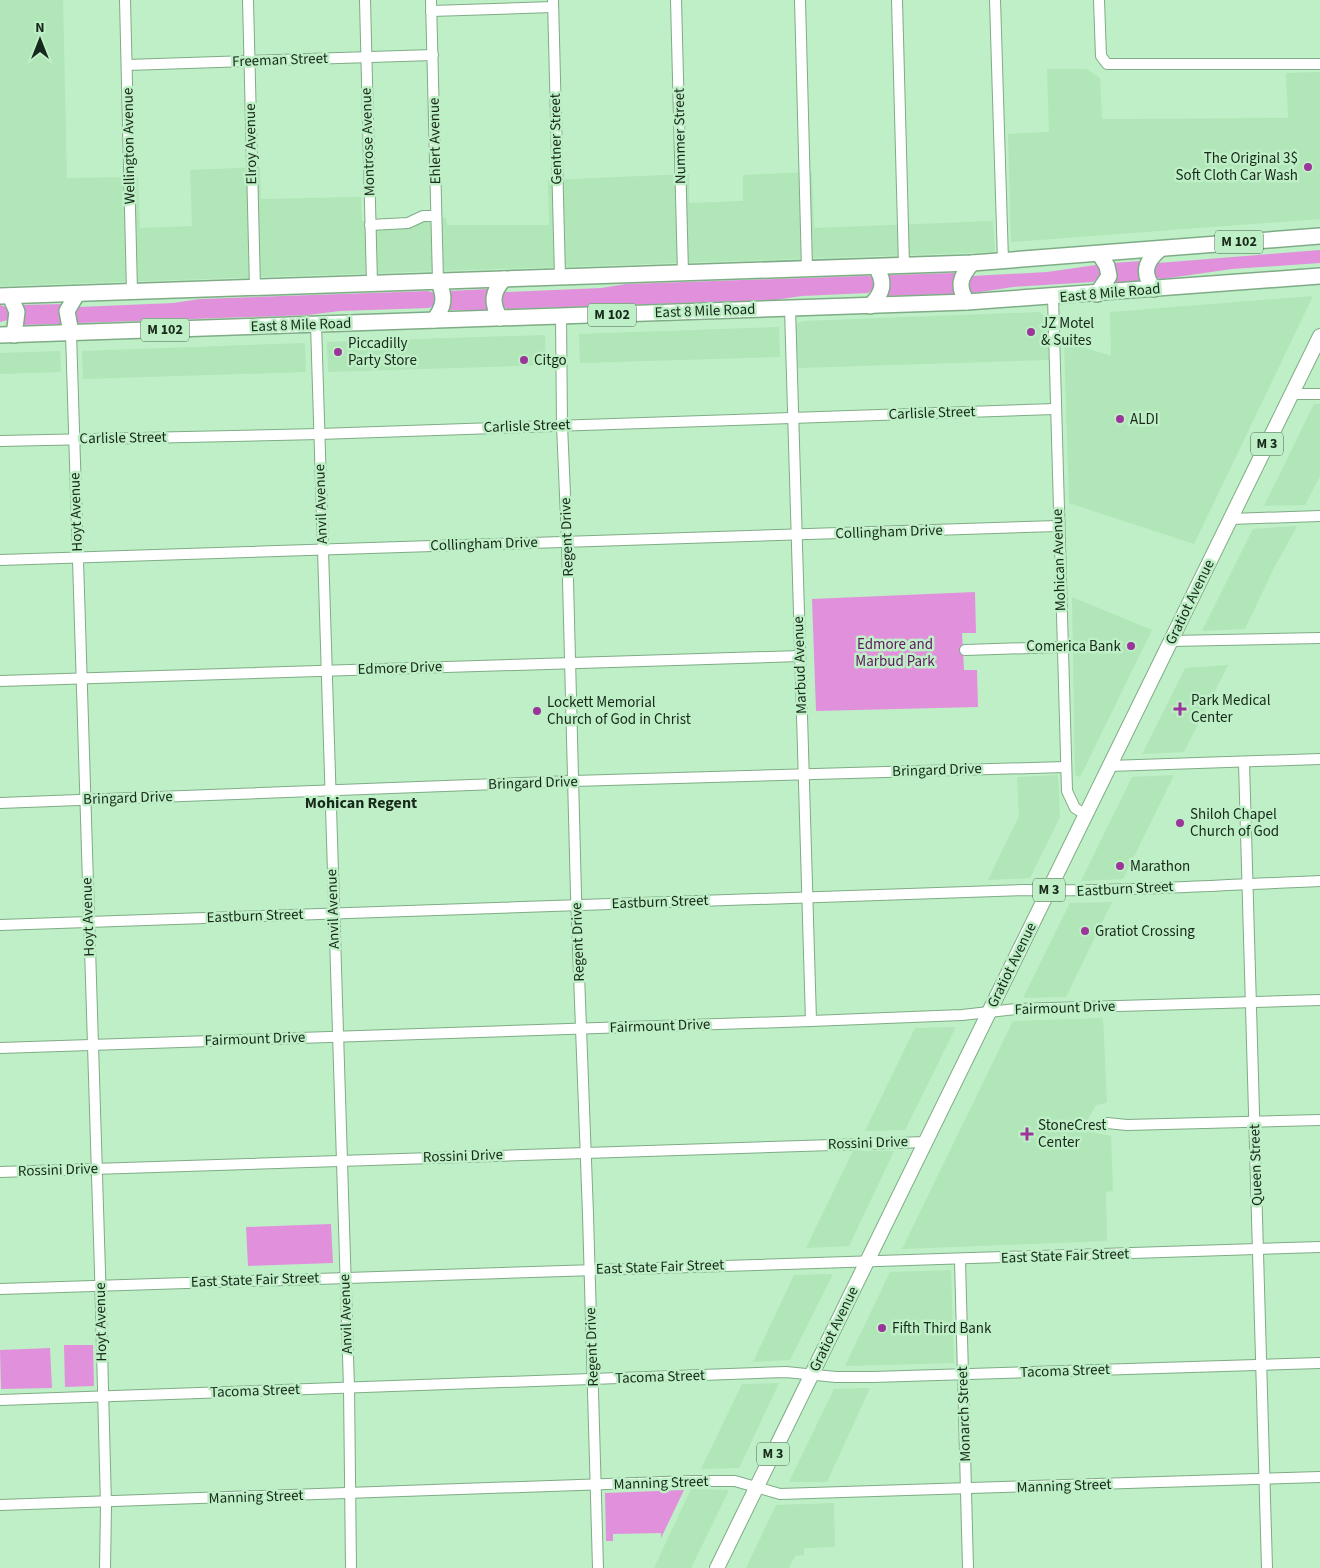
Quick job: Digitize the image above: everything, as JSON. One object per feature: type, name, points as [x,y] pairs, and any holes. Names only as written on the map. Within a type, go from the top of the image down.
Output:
[{"type":"highway","name":"M 102","points":[[5,296],[972,263],[1320,236]]},
{"type":"highway","points":[[1154,289],[1148,279],[1146,268],[1152,256],[1158,250]]},
{"type":"highway","points":[[1097,294],[1108,276],[1107,266],[1100,254]]},
{"type":"highway","points":[[967,302],[961,290],[960,282],[964,271],[972,263]]},
{"type":"highway","points":[[870,306],[878,298],[883,288],[882,279],[876,267]]},
{"type":"highway","name":"East 8 Mile Road","points":[[7,335],[967,302],[1053,298],[1320,276]]},
{"type":"highway","points":[[500,318],[493,298],[496,289],[504,279]]},
{"type":"highway","points":[[434,320],[444,303],[438,281]]},
{"type":"highway","points":[[71,333],[67,312],[77,294]]},
{"type":"highway","points":[[5,296],[16,312],[7,335]]},
{"type":"main road","name":"Gratiot Avenue","points":[[718,1568],[1320,336]]},
{"type":"street","name":"Wellington Avenue","points":[[125,0],[132,292]]},
{"type":"street","name":"Elroy Avenue","points":[[248,0],[255,288]]},
{"type":"street","name":"Montrose Avenue","points":[[365,0],[372,284]]},
{"type":"street","name":"Nummer Street","points":[[676,0],[683,273]]},
{"type":"street","points":[[800,0],[807,269]]},
{"type":"street","points":[[897,0],[904,266]]},
{"type":"street","points":[[994,0],[1003,261]]},
{"type":"street","points":[[1098,0],[1100,56],[1103,62],[1119,65],[1320,64]]},
{"type":"street","points":[[431,5],[553,3]]},
{"type":"street","name":"Gentner Street","points":[[553,3],[560,277]]},
{"type":"street","name":"Ehlert Avenue","points":[[431,5],[438,281]]},
{"type":"street","name":"Freeman Street","points":[[127,65],[433,55]]},
{"type":"street","points":[[370,225],[408,223],[423,216],[436,216]]},
{"type":"street","name":"Mohican Avenue","points":[[1053,298],[1066,791],[1075,808],[1086,815]]},
{"type":"street","name":"Marbud Avenue","points":[[790,308],[811,1021]]},
{"type":"street","name":"Regent Drive","points":[[561,316],[562,425],[567,541],[576,904],[590,1269],[598,1568]]},
{"type":"street","name":"Anvil Avenue","points":[[316,324],[344,1278],[349,1387],[351,1568]]},
{"type":"street","name":"Hoyt Avenue","points":[[71,333],[106,1502],[105,1568]]},
{"type":"street","points":[[1292,394],[1320,394]]},
{"type":"street","name":"Carlisle Street","points":[[0,441],[319,434],[1055,409]]},
{"type":"street","points":[[1231,519],[1320,516]]},
{"type":"street","name":"Collingham Drive","points":[[0,560],[1058,526]]},
{"type":"street","points":[[1171,642],[1320,638]]},
{"type":"street","points":[[965,650],[1062,647]]},
{"type":"street","name":"Edmore Drive","points":[[0,681],[800,656]]},
{"type":"street","points":[[1109,766],[1320,759]]},
{"type":"street","name":"Queen Street","points":[[1244,762],[1267,1568]]},
{"type":"street","name":"Bringard Drive","points":[[0,802],[573,781],[1066,767]]},
{"type":"street","name":"Eastburn Street","points":[[0,925],[576,904],[1022,890],[1048,892],[1320,881]]},
{"type":"street","name":"Fairmount Drive","points":[[0,1048],[811,1021],[988,1013],[1016,1009],[1320,1000]]},
{"type":"street","points":[[1107,1124],[1320,1120]]},
{"type":"street","name":"Rossini Drive","points":[[0,1172],[926,1142]]},
{"type":"street","name":"East State Fair Street","points":[[0,1289],[590,1269],[960,1260],[1320,1248]]},
{"type":"street","name":"Monarch Street","points":[[960,1260],[968,1568]]},
{"type":"street","name":"Tacoma Street","points":[[0,1400],[786,1372],[811,1376],[864,1377],[1320,1363]]},
{"type":"street","name":"Manning Street","points":[[0,1505],[736,1480],[780,1494],[1320,1478]]},
{"type":"shaded area","points":[[0,0],[63,0],[67,178],[138,177],[140,228],[192,226],[190,170],[260,167],[261,199],[361,197],[362,221],[446,218],[447,225],[549,225],[548,180],[689,174],[689,203],[743,201],[743,175],[812,172],[814,228],[993,221],[995,252],[0,286]]},
{"type":"shaded area","points":[[1047,69],[1086,69],[1100,78],[1102,119],[1288,118],[1286,73],[1320,72],[1320,219],[1011,242],[1008,134],[1049,132]]},
{"type":"shaded area","points":[[1313,296],[1194,544],[1069,503],[1064,341],[1111,356],[1110,312]]},
{"type":"shaded area","points":[[1040,312],[1047,318],[1049,360],[798,368],[795,327],[803,321]]},
{"type":"shaded area","points":[[779,327],[780,357],[580,363],[579,334]]},
{"type":"shaded area","points":[[545,335],[546,365],[328,372],[327,342]]},
{"type":"shaded area","points":[[305,343],[306,372],[83,379],[82,351]]},
{"type":"shaded area","points":[[60,351],[61,372],[0,374],[0,353]]},
{"type":"shaded area","points":[[1314,404],[1320,404],[1320,476],[1305,505],[1264,506]]},
{"type":"shaded area","points":[[1297,526],[1274,568],[1245,629],[1202,631],[1253,529]]},
{"type":"shaded area","points":[[1072,597],[1152,630],[1080,777],[1075,775]]},
{"type":"shaded area","points":[[1228,665],[1184,752],[1142,754],[1185,668]]},
{"type":"shaded area","points":[[1058,775],[1060,817],[1030,878],[988,880],[1019,816],[1017,777]]},
{"type":"shaded area","points":[[1174,775],[1123,879],[1081,881],[1132,777]]},
{"type":"shaded area","points":[[1112,902],[1066,997],[1023,998],[1070,903]]},
{"type":"shaded area","name":"StoneCrest Center","points":[[1103,1018],[1107,1103],[1096,1105],[1088,1119],[1090,1127],[1095,1133],[1111,1136],[1113,1191],[1106,1192],[1107,1241],[902,1249],[1013,1021]]},
{"type":"shaded area","points":[[956,1027],[905,1130],[865,1131],[915,1028]]},
{"type":"shaded area","points":[[853,1151],[894,1151],[849,1246],[806,1248]]},
{"type":"shaded area","points":[[951,1270],[954,1363],[845,1366],[890,1272]]},
{"type":"shaded area","points":[[833,1274],[790,1360],[753,1362],[794,1275]]},
{"type":"shaded area","points":[[779,1383],[739,1468],[701,1469],[742,1384]]},
{"type":"shaded area","points":[[870,1388],[827,1482],[789,1482],[834,1389]]},
{"type":"shaded area","points":[[691,1489],[729,1490],[691,1568],[654,1568]]},
{"type":"shaded area","points":[[834,1503],[835,1547],[804,1548],[804,1555],[795,1556],[789,1568],[746,1568],[776,1505]]},
{"type":"green space","points":[[1320,250],[1320,263],[1232,269],[1162,279],[1156,278],[1152,269],[1158,263]]},
{"type":"green space","points":[[1140,261],[1140,281],[1112,283],[1113,263]]},
{"type":"green space","points":[[1096,265],[1101,269],[1102,275],[1093,282],[1013,287],[974,293],[968,291],[966,281],[972,276],[1047,272]]},
{"type":"green space","points":[[955,273],[954,294],[887,296],[888,275]]},
{"type":"green space","points":[[870,276],[875,281],[876,286],[868,293],[802,296],[775,300],[508,309],[500,306],[502,293],[506,292],[601,288],[626,284]]},
{"type":"green space","points":[[488,289],[487,310],[447,310],[449,291]]},
{"type":"green space","points":[[428,291],[437,296],[436,304],[429,308],[340,311],[308,315],[79,323],[76,322],[72,312],[79,307],[173,303],[200,299]]},
{"type":"green space","points":[[62,304],[60,324],[22,325],[22,305]]},
{"type":"green space","points":[[0,305],[6,307],[10,312],[8,320],[0,322]]},
{"type":"green space","name":"Edmore and Marbud Park","points":[[975,592],[976,633],[962,633],[964,670],[977,670],[978,707],[816,711],[812,599]]},
{"type":"green space","points":[[331,1224],[333,1263],[248,1266],[246,1227]]},
{"type":"green space","points":[[64,1345],[93,1345],[94,1386],[65,1387]]},
{"type":"green space","points":[[50,1348],[52,1388],[1,1389],[0,1350]]},
{"type":"green space","points":[[684,1490],[661,1538],[661,1533],[613,1534],[613,1541],[606,1541],[605,1493]]},
{"type":"place","name":"The Original 3$ Soft Cloth Car Wash","points":[[1308,167]]},
{"type":"place","name":"JZ Motel & Suites","points":[[1031,332]]},
{"type":"place","name":"Piccadilly Party Store","points":[[338,352]]},
{"type":"place","name":"Citgo","points":[[524,360]]},
{"type":"place","name":"ALDI","points":[[1120,419]]},
{"type":"place","name":"Comerica Bank","points":[[1131,646]]},
{"type":"place","name":"Park Medical Center","points":[[1180,709]]},
{"type":"place","name":"Lockett Memorial Church of God in Christ","points":[[537,711]]},
{"type":"place","name":"Shiloh Chapel Church of God","points":[[1180,823]]},
{"type":"place","name":"Marathon","points":[[1120,866]]},
{"type":"place","name":"Gratiot Crossing","points":[[1085,931]]},
{"type":"place","name":"StoneCrest Center","points":[[1027,1134]]},
{"type":"place","name":"Fifth Third Bank","points":[[882,1328]]},
{"type":"district","name":"Mohican Regent","points":[[361,803]]}]
